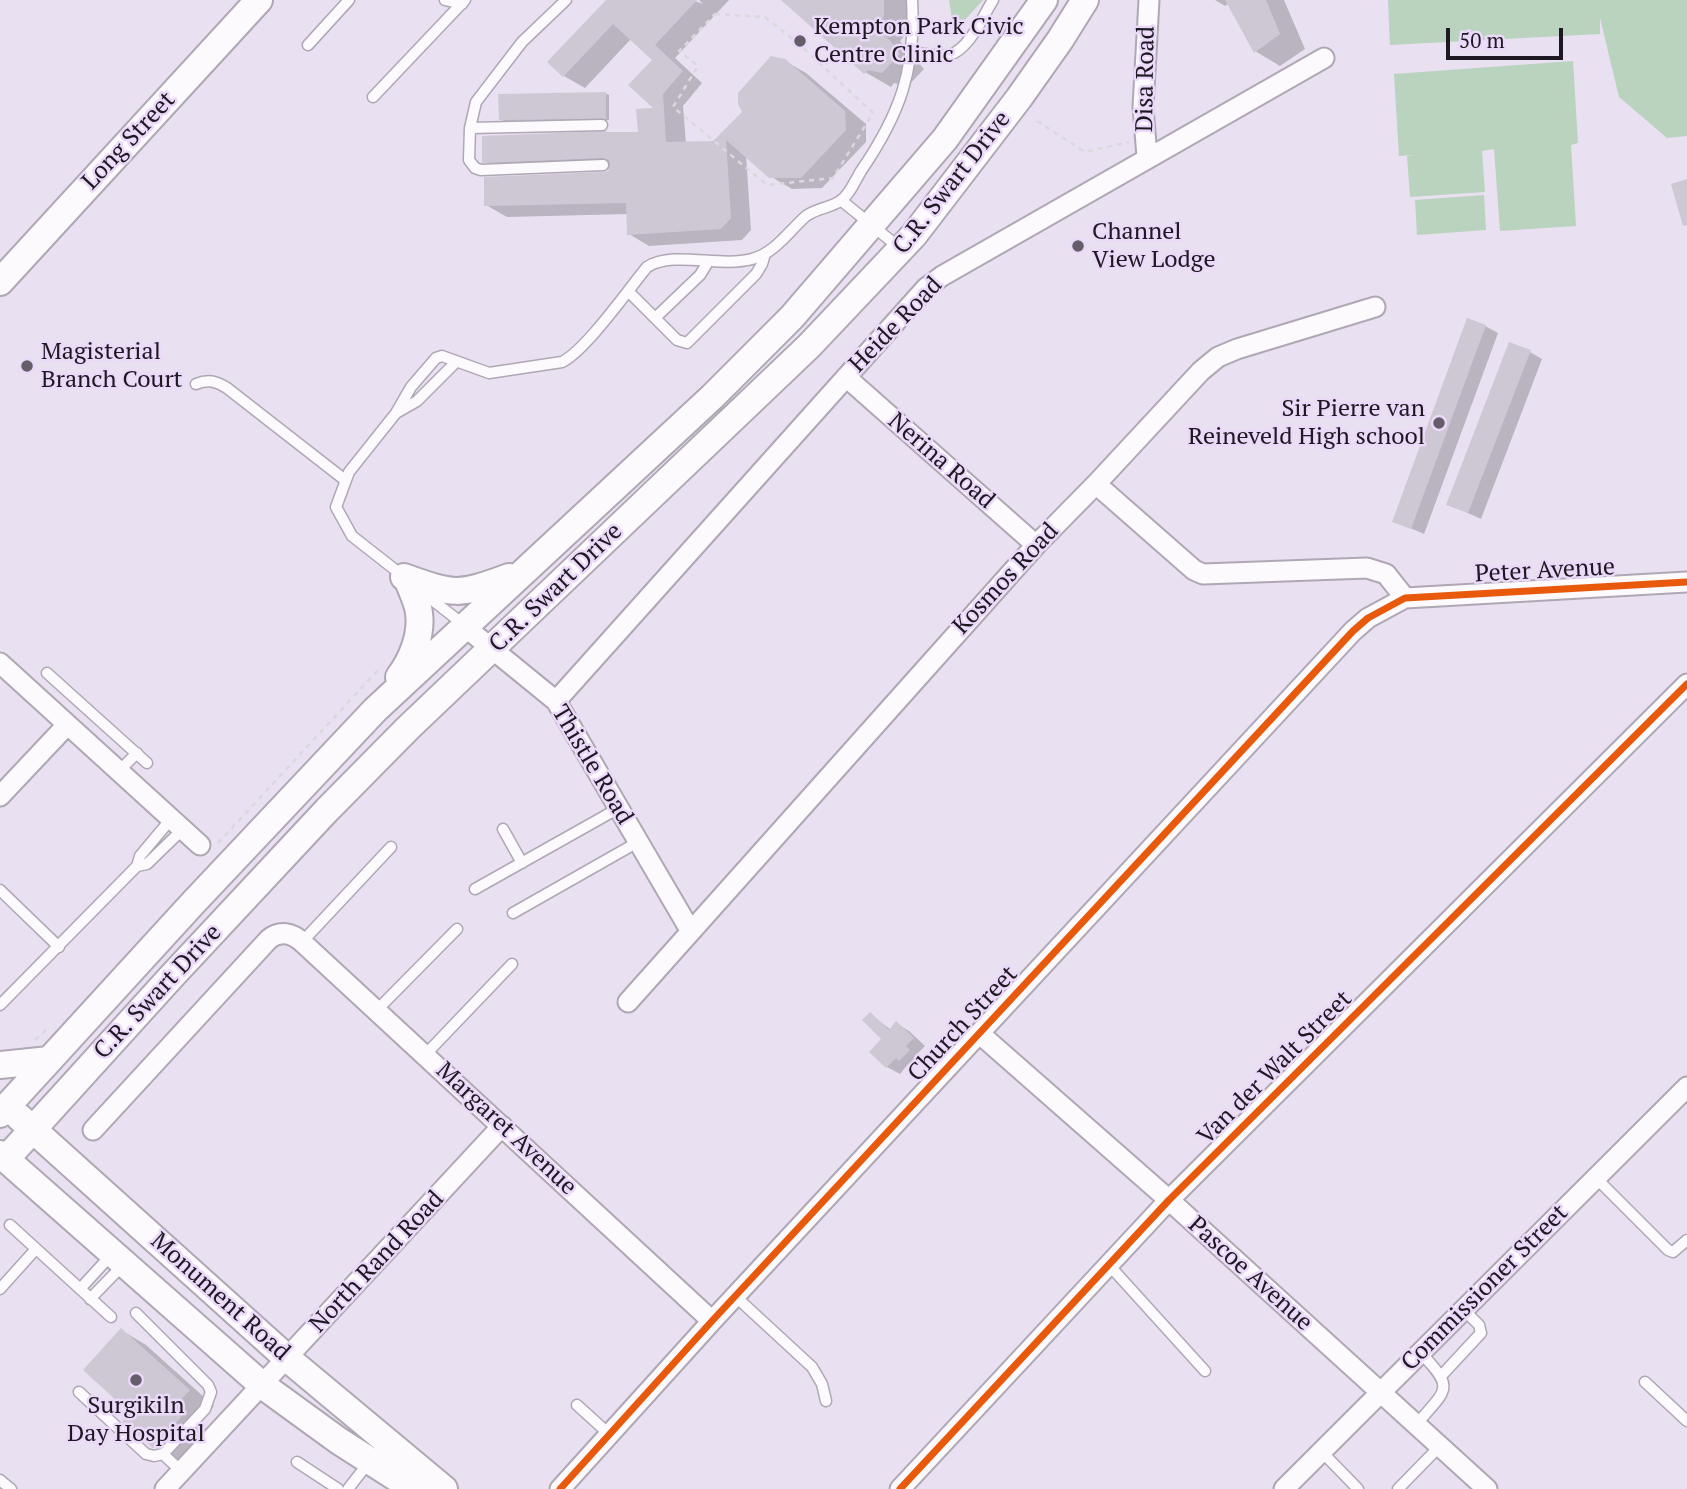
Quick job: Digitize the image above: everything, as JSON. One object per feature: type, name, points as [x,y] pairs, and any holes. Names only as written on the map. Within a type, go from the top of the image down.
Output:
[{"type":"main road","name":"Long Street","points":[[0,282],[259,0]]},
{"type":"main road","name":"C.R. Swart Drive","points":[[2,1107],[375,710],[712,397],[792,317],[945,139],[1044,0]]},
{"type":"main road","name":"C.R. Swart Drive","points":[[2,1160],[327,810],[408,728],[809,346],[901,249],[1019,98],[1085,0]]},
{"type":"main road","points":[[406,579],[441,590],[463,592],[522,573]]},
{"type":"main road","points":[[375,710],[406,668],[415,648],[419,613],[406,579]]},
{"type":"main road","points":[[0,1065],[49,1060]]},
{"type":"main road","name":"Monument Road","points":[[2,1107],[32,1129],[288,1359],[444,1489]]},
{"type":"main road","name":"Monument Road","points":[[2,1160],[262,1385],[381,1472],[414,1489]]},
{"type":"street","name":"Disa Road","points":[[1146,147],[1143,107],[1149,0]]},
{"type":"street","name":"Heide Road","points":[[556,701],[926,288],[1146,147],[1324,58]]},
{"type":"street","name":"Kosmos Road","points":[[628,1002],[1036,545],[1097,484],[1201,371],[1219,357],[1237,349],[1375,307]]},
{"type":"street","name":"Nerina Road","points":[[846,377],[1036,545]]},
{"type":"street","points":[[1097,484],[1194,570],[1203,574],[1367,568],[1386,574],[1405,598]]},
{"type":"street","name":"Peter Avenue","points":[[1405,598],[1687,582]]},
{"type":"street","name":"Church Street","points":[[560,1489],[735,1296],[1353,631],[1368,618],[1405,598]]},
{"type":"street","name":"Thistle Road","points":[[464,626],[556,701],[690,930]]},
{"type":"street","points":[[0,663],[200,845]]},
{"type":"street","name":"Van der Walt Street","points":[[900,1489],[1169,1200],[1687,684]]},
{"type":"street","points":[[0,796],[67,725]]},
{"type":"street","points":[[93,1130],[269,939],[279,933],[300,940]]},
{"type":"street","name":"Margaret Avenue","points":[[300,940],[712,1321]]},
{"type":"street","name":"Pascoe Avenue","points":[[980,1034],[1169,1200],[1486,1489]]},
{"type":"street","name":"Commissioner Street","points":[[1284,1489],[1687,1087]]},
{"type":"street","name":"North Rand Road","points":[[165,1489],[502,1126]]},
{"type":"lane","points":[[308,45],[349,0]]},
{"type":"lane","points":[[445,0],[463,2]]},
{"type":"lane","points":[[566,0],[522,42],[476,102],[470,128],[469,160],[475,168],[481,170],[603,165]]},
{"type":"lane","points":[[464,626],[352,536],[336,507],[349,471],[396,412],[411,387],[436,358],[440,356],[489,373],[562,362],[584,343],[647,267],[656,261],[745,261],[765,254],[815,210],[842,201],[883,139],[897,109],[907,78],[914,26],[912,0]]},
{"type":"lane","points":[[910,52],[948,55],[959,49],[973,34],[993,0]]},
{"type":"lane","points":[[373,97],[463,2]]},
{"type":"lane","points":[[470,128],[602,125]]},
{"type":"lane","points":[[842,201],[901,249]]},
{"type":"lane","points":[[628,291],[677,340],[687,343],[756,274],[765,254]]},
{"type":"lane","points":[[655,318],[700,275],[708,262]]},
{"type":"lane","points":[[396,412],[417,401],[456,362]]},
{"type":"lane","points":[[196,384],[204,381],[216,382],[227,388],[345,480]]},
{"type":"lane","points":[[47,673],[148,763]]},
{"type":"lane","points":[[118,772],[137,753]]},
{"type":"lane","points":[[475,890],[619,808]]},
{"type":"lane","points":[[137,866],[147,864],[177,824]]},
{"type":"lane","points":[[0,1005],[137,866],[140,856],[177,824]]},
{"type":"lane","points":[[503,829],[522,863]]},
{"type":"lane","points":[[513,913],[638,842]]},
{"type":"lane","points":[[300,940],[391,847]]},
{"type":"lane","points":[[0,890],[59,947]]},
{"type":"lane","points":[[377,1010],[457,929]]},
{"type":"lane","points":[[425,1055],[512,964]]},
{"type":"lane","points":[[1596,1178],[1668,1250],[1673,1251],[1687,1240]]},
{"type":"lane","points":[[10,1225],[111,1317]]},
{"type":"lane","points":[[0,1289],[35,1250]]},
{"type":"lane","points":[[80,1289],[117,1259]]},
{"type":"lane","points":[[90,1299],[117,1259]]},
{"type":"lane","points":[[1109,1265],[1205,1371]]},
{"type":"lane","points":[[735,1296],[812,1367],[822,1384],[826,1401]]},
{"type":"lane","points":[[1442,1375],[1481,1333],[1479,1325],[1463,1309]]},
{"type":"lane","points":[[79,1392],[146,1454],[154,1456],[163,1454],[205,1409],[211,1392],[208,1385],[136,1313]]},
{"type":"lane","points":[[1416,1425],[1443,1391],[1442,1375],[1420,1352]]},
{"type":"lane","points":[[1645,1382],[1687,1421]]},
{"type":"lane","points":[[577,1405],[610,1434]]},
{"type":"lane","points":[[1398,1489],[1440,1446]]},
{"type":"lane","points":[[1321,1451],[1358,1489]]},
{"type":"lane","points":[[163,1454],[181,1471]]},
{"type":"lane","points":[[297,1462],[338,1489]]},
{"type":"lane","points":[[348,1489],[381,1472]]},
{"type":"lane","points":[[0,1480],[10,1489]]},
{"type":"path","points":[[715,14],[765,17],[799,44],[873,113],[845,159],[833,178],[767,185],[673,107],[698,66],[679,51],[715,14]]},
{"type":"path","points":[[1037,121],[1085,152],[1146,147]]},
{"type":"green space","points":[[949,0],[983,0],[954,32]]},
{"type":"green space","points":[[1388,0],[1687,0],[1687,136],[1667,138],[1619,97],[1600,18],[1600,34],[1390,45]]},
{"type":"green space","points":[[1573,61],[1578,143],[1571,145],[1576,226],[1500,231],[1494,149],[1482,151],[1485,192],[1410,197],[1407,156],[1413,155],[1399,156],[1394,74]]},
{"type":"green space","points":[[1484,195],[1486,230],[1417,235],[1415,200]]},
{"type":"building","points":[[606,0],[697,0],[655,45],[683,71],[663,94],[666,142],[713,141],[742,112],[738,104],[738,93],[771,56],[785,59],[845,111],[846,130],[801,178],[769,178],[726,140],[731,218],[721,229],[627,235],[626,203],[484,206],[484,177],[603,172],[608,171],[610,165],[609,160],[603,158],[482,163],[482,136],[638,132],[636,109],[653,108],[628,85],[652,60],[613,24],[563,77],[547,62]]},
{"type":"building","points":[[781,0],[884,0],[884,16],[876,26],[900,54],[882,73],[868,70],[864,74]]},
{"type":"building","points":[[1225,0],[1266,0],[1280,34],[1254,53]]},
{"type":"building","points":[[606,92],[606,119],[499,120],[498,94]]},
{"type":"building","points":[[1687,179],[1687,225],[1683,226],[1671,184]]},
{"type":"building","name":"Sir Pierre van Reineveld High school","points":[[1467,318],[1486,325],[1411,529],[1392,522]]},
{"type":"building","points":[[1509,342],[1531,350],[1468,513],[1446,505]]},
{"type":"building","points":[[870,1012],[889,1030],[896,1021],[914,1038],[906,1046],[910,1050],[899,1061],[896,1058],[886,1068],[869,1052],[881,1039],[862,1020]]},
{"type":"building","name":"Surgikiln Day Hospital","points":[[121,1328],[190,1390],[174,1407],[183,1415],[153,1448],[122,1422],[130,1413],[83,1370]]},
{"type":"cycle path","points":[[560,1489],[712,1321],[1368,618],[1405,598],[1687,582]]},
{"type":"cycle path","points":[[900,1489],[1169,1200],[1687,684]]},
{"type":"place","name":"Kempton Park Civic Centre Clinic","points":[[800,41]]},
{"type":"place","name":"Channel View Lodge","points":[[1078,246]]},
{"type":"place","name":"Magisterial Branch Court","points":[[27,366]]},
{"type":"place","name":"Sir Pierre van Reineveld High school","points":[[1439,423]]},
{"type":"place","name":"Surgikiln Day Hospital","points":[[136,1380]]}]
